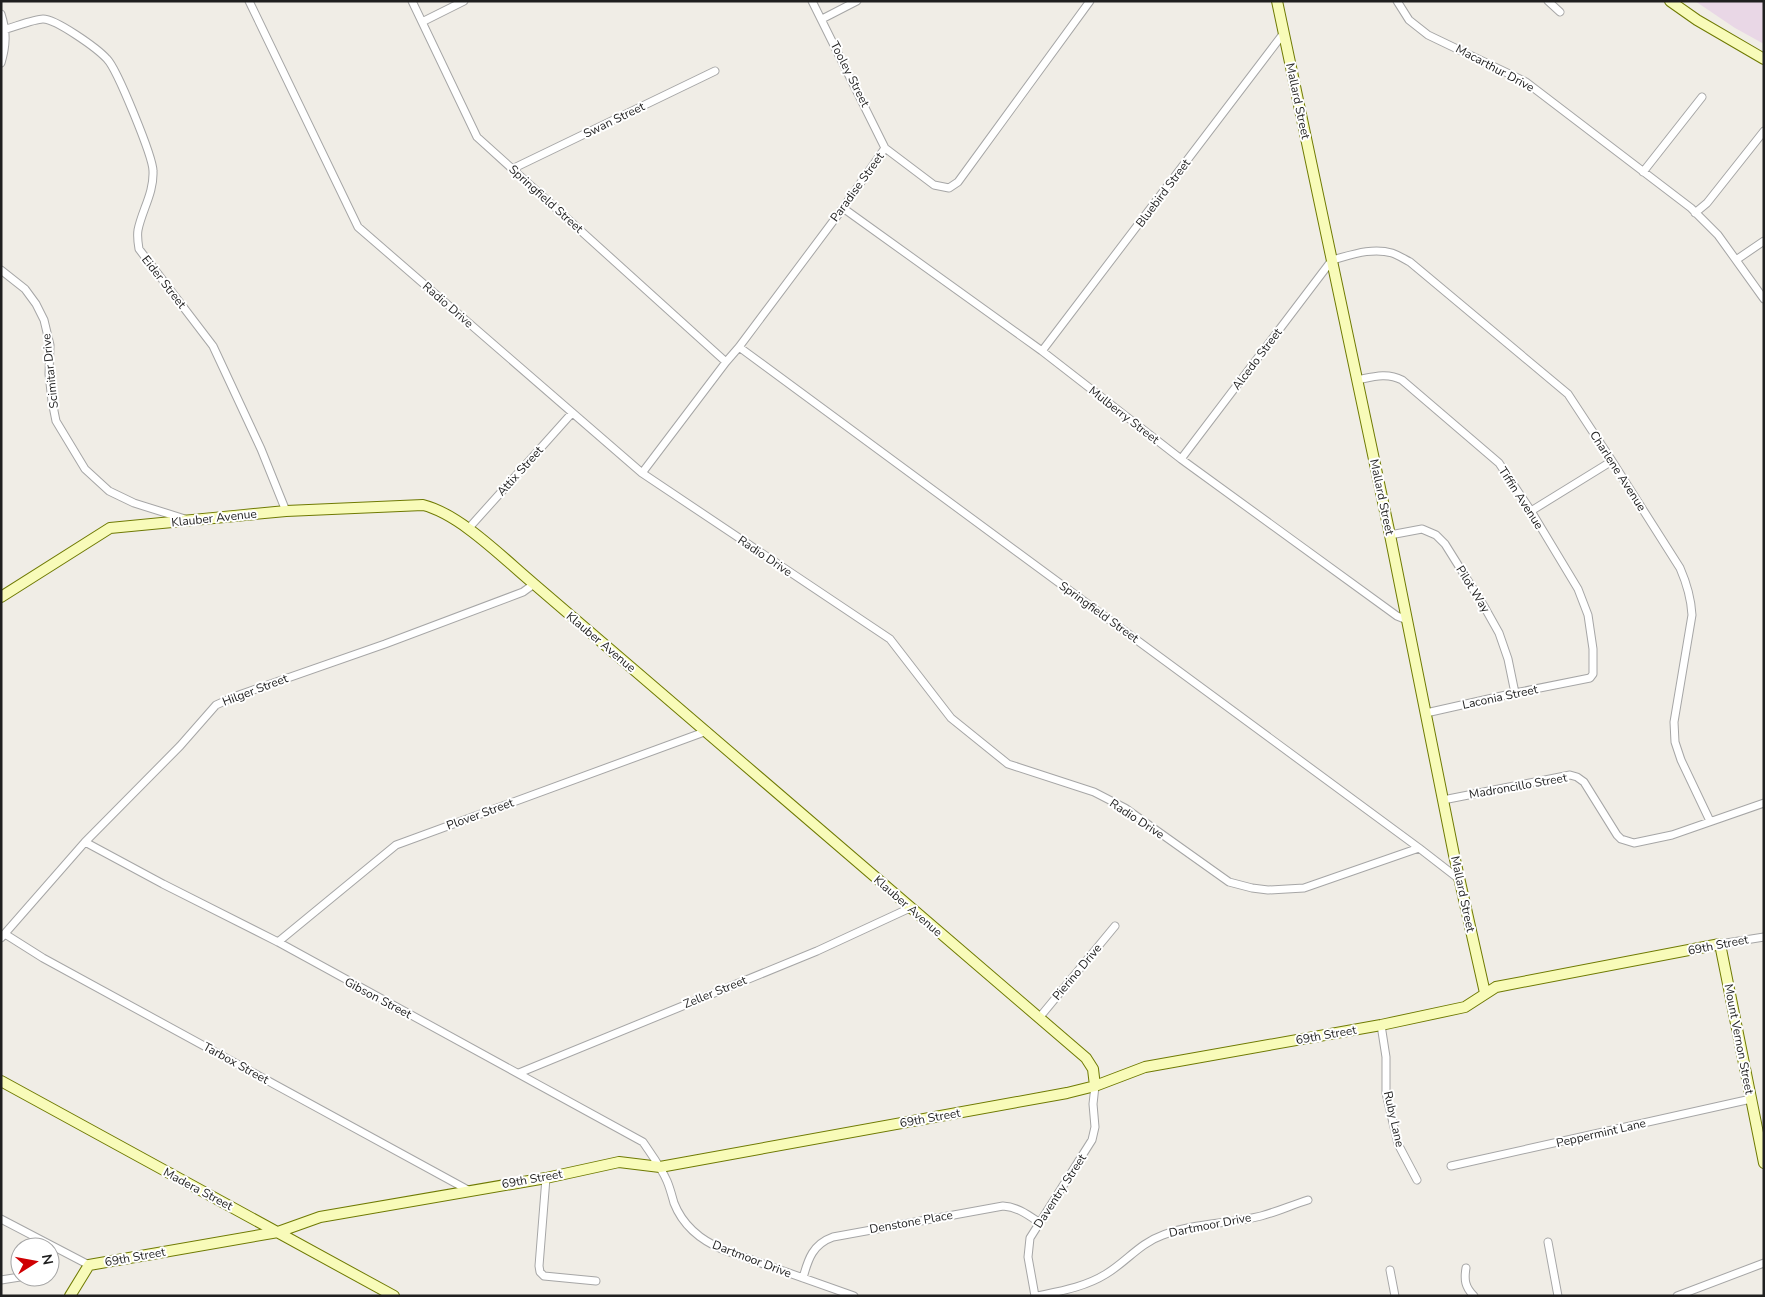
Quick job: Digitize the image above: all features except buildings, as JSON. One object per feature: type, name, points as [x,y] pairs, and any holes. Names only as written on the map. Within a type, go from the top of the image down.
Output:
[{"type":"street","name":"Radio Drive","points":[[249,1],[358,227],[642,473],[890,639],[951,718],[1008,764],[1094,792],[1125,808],[1229,882],[1252,888],[1268,890],[1304,888],[1419,848]]},
{"type":"street","name":"Springfield Street","points":[[412,1],[477,137],[726,362]]},
{"type":"street","points":[[422,22],[464,1]]},
{"type":"street","name":"Tooley Street","points":[[812,1],[885,148]]},
{"type":"street","points":[[822,19],[857,1]]},
{"type":"street","name":"Paradise Street","points":[[642,473],[843,208],[885,148],[934,185],[949,188],[958,182],[1090,1]]},
{"type":"street","name":"Mallard Street","points":[[1277,1],[1390,535],[1459,879],[1485,993]]},
{"type":"street","name":"Macarthur Drive","points":[[1397,1],[1409,20],[1428,34],[1526,82],[1695,213],[1718,235],[1764,299]]},
{"type":"street","points":[[1548,1],[1560,12]]},
{"type":"street","points":[[1670,1],[1697,20],[1764,58]]},
{"type":"street","points":[[1,14],[6,29],[6,46],[1,63]]},
{"type":"street","name":"Eider Street","points":[[6,29],[43,19],[70,31],[91,45],[108,60],[118,78],[150,155],[153,169],[153,186],[137,232],[139,249],[213,346],[261,449],[286,511]]},
{"type":"street","name":"Bluebird Street","points":[[1042,351],[1283,34]]},
{"type":"street","name":"Swan Street","points":[[512,169],[715,71]]},
{"type":"street","points":[[1643,172],[1702,97]]},
{"type":"street","points":[[1695,213],[1707,203],[1764,131]]},
{"type":"street","name":"Mulberry Street","points":[[843,208],[1042,351],[1181,459],[1397,616],[1407,620]]},
{"type":"street","points":[[1736,260],[1764,241]]},
{"type":"street","name":"Charlene Avenue","points":[[1332,260],[1359,252],[1371,252],[1390,253],[1410,262],[1568,394],[1680,568],[1687,585],[1692,615],[1674,722],[1675,742],[1681,760],[1710,821]]},
{"type":"street","name":"Alcedo Street","points":[[1181,459],[1332,260]]},
{"type":"street","name":"Scimitar Drive","points":[[1,270],[25,290],[36,304],[44,320],[50,345],[49,374],[56,421],[85,468],[109,491],[134,503],[185,519],[204,518]]},
{"type":"street","name":"Springfield Street","points":[[739,347],[1459,879]]},
{"type":"street","name":"Tiffin Avenue","points":[[1357,380],[1385,375],[1395,376],[1402,380],[1499,464],[1578,589],[1588,615],[1593,637],[1593,674],[1590,678],[1574,681]]},
{"type":"street","name":"Attix Street","points":[[468,529],[572,413]]},
{"type":"street","points":[[1531,512],[1612,461]]},
{"type":"street","name":"Klauber Avenue","points":[[1,598],[110,528],[286,511],[423,505],[442,512],[468,529],[534,584],[1086,1058],[1093,1070],[1095,1086]]},
{"type":"street","name":"Pilot Way","points":[[1390,535],[1422,529],[1436,535],[1445,544],[1499,633],[1508,659],[1515,692]]},
{"type":"street","name":"Hilger Street","points":[[3,936],[86,842],[180,746],[216,705],[236,696],[385,644],[523,592],[534,584]]},
{"type":"street","name":"Laconia Street","points":[[1426,713],[1515,692],[1574,681]]},
{"type":"street","name":"Plover Street","points":[[278,942],[396,845],[707,731]]},
{"type":"street","name":"Madroncillo Street","points":[[1443,800],[1570,775],[1584,782],[1617,835],[1634,843],[1672,834],[1764,803]]},
{"type":"street","name":"Gibson Street","points":[[86,842],[163,884],[278,942],[642,1142],[660,1168]]},
{"type":"street","name":"Zeller Street","points":[[519,1073],[817,951],[910,908]]},
{"type":"street","name":"Pierino Drive","points":[[1039,1018],[1116,926]]},
{"type":"street","name":"Tarbox Street","points":[[3,936],[468,1190]]},
{"type":"street","name":"69th Street","points":[[89,1265],[278,1232],[320,1217],[546,1178],[619,1162],[660,1168],[1067,1093],[1095,1086],[1145,1067],[1381,1025],[1464,1007],[1496,987],[1764,937]]},
{"type":"street","name":"Mount Vernon Street","points":[[1720,944],[1764,1163]]},
{"type":"street","name":"Ruby Lane","points":[[1381,1025],[1386,1057],[1386,1094],[1398,1144],[1417,1180]]},
{"type":"street","name":"Madera Street","points":[[1,1081],[278,1232],[380,1292],[394,1296]]},
{"type":"street","name":"Daventry Street","points":[[1036,1296],[1028,1251],[1030,1238],[1092,1140],[1095,1127],[1093,1104],[1095,1086]]},
{"type":"street","name":"Peppermint Lane","points":[[1451,1166],[1750,1099]]},
{"type":"street","name":"Dartmoor Drive","points":[[660,1168],[667,1181],[677,1210],[700,1237],[715,1246],[854,1296]]},
{"type":"street","points":[[546,1178],[540,1272],[544,1276],[596,1280]]},
{"type":"street","name":"Dartmoor Drive","points":[[1036,1296],[1077,1287],[1098,1279],[1115,1268],[1138,1248],[1162,1235],[1178,1230],[1261,1216],[1308,1200]]},
{"type":"street","name":"Denstone Place","points":[[802,1278],[808,1259],[814,1249],[823,1241],[833,1236],[1003,1206],[1020,1210],[1040,1223]]},
{"type":"street","points":[[1,1219],[89,1265],[70,1296]]},
{"type":"street","points":[[1548,1242],[1558,1296]]},
{"type":"street","points":[[1677,1296],[1764,1264]]},
{"type":"street","points":[[1466,1268],[1465,1284],[1474,1296]]},
{"type":"street","points":[[1390,1270],[1396,1296]]},
{"type":"shaded area","points":[[1695,1],[1764,1],[1764,44],[1735,28]]}]
